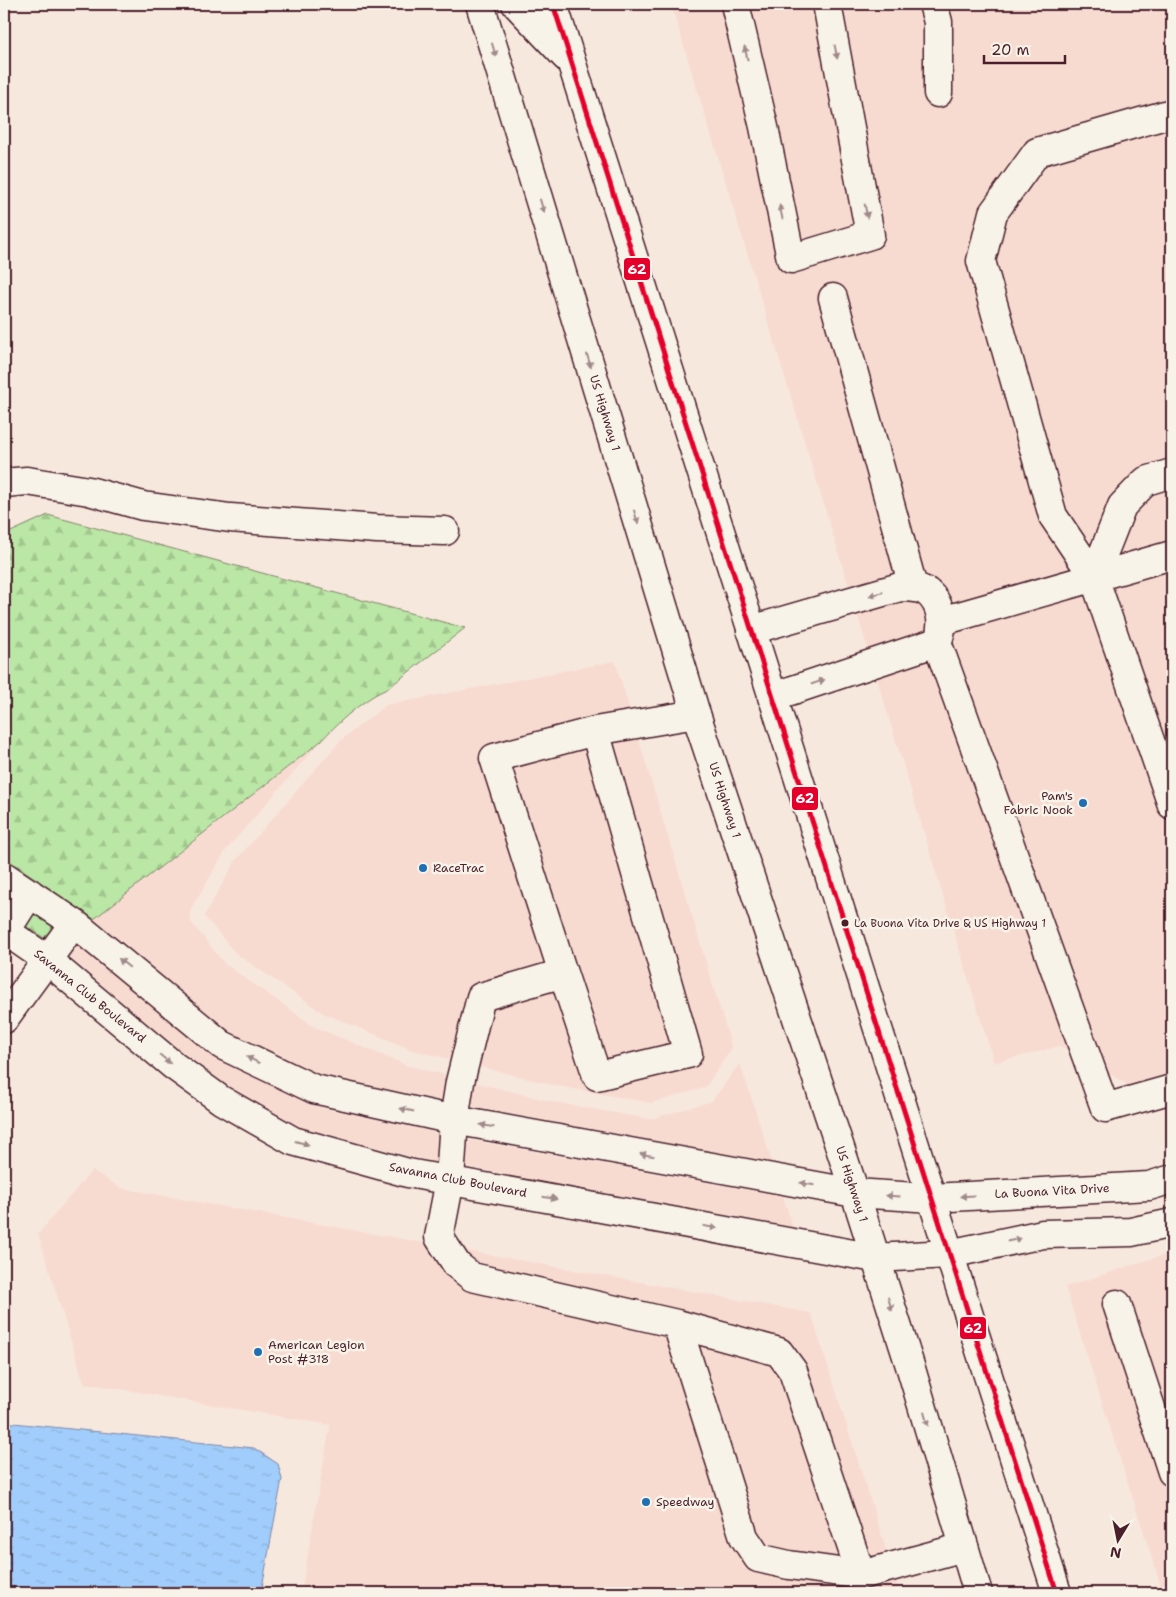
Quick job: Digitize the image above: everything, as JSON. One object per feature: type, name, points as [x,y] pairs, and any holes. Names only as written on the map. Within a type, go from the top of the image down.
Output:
[{"type":"main road","name":"US Highway 1","points":[[480,4],[696,714],[855,1193],[912,1372],[978,1593]]},
{"type":"main road","points":[[516,4],[572,64]]},
{"type":"main road","points":[[553,4],[1057,1593]]},
{"type":"main road","points":[[735,4],[764,127],[791,259],[870,235],[827,4]]},
{"type":"main road","points":[[933,4],[938,22],[938,93]]},
{"type":"main road","points":[[1172,113],[1037,152],[993,213],[981,261],[1053,516],[1094,577],[1172,805]]},
{"type":"main road","points":[[832,298],[913,587]]},
{"type":"main road","points":[[1094,577],[1122,506],[1146,481],[1172,473]]},
{"type":"main road","points":[[4,482],[36,482],[89,491],[142,506],[230,518],[445,531]]},
{"type":"main road","points":[[772,697],[939,631],[1094,577],[1172,555]]},
{"type":"main road","points":[[752,630],[900,587],[913,587],[926,592],[938,605],[939,631],[1106,1108],[1172,1089]]},
{"type":"main road","points":[[596,730],[688,1054],[596,1076],[494,758],[596,730],[696,714]]},
{"type":"main road","points":[[4,876],[74,923],[222,1045],[314,1089],[454,1120],[855,1193],[932,1198]]},
{"type":"main road","points":[[4,932],[30,894]]},
{"type":"main road","points":[[4,1018],[46,958],[74,923]]},
{"type":"main road","name":"Savanna Club Boulevard","points":[[4,932],[46,958],[174,1066],[221,1100],[293,1141],[408,1173],[875,1258],[949,1254]]},
{"type":"main road","points":[[563,973],[481,997],[460,1082],[454,1120],[450,1180],[439,1236],[457,1265],[472,1277],[676,1324],[779,1352],[793,1371],[861,1575]]},
{"type":"main road","name":"La Buona Vita Drive","points":[[932,1198],[1149,1186],[1172,1179]]},
{"type":"main road","points":[[949,1254],[1043,1234],[1131,1232],[1172,1223]]},
{"type":"main road","points":[[1117,1304],[1172,1472]]},
{"type":"main road","points":[[676,1324],[744,1537],[758,1558],[790,1565],[861,1575],[964,1547]]},
{"type":"shaded area","points":[[671,4],[1172,4],[1172,1110],[1060,1046],[994,1063]]},
{"type":"shaded area","points":[[615,661],[732,1048],[705,1088],[651,1103],[557,1086],[412,1050],[323,1013],[235,953],[204,916],[236,860],[341,740],[386,705]]},
{"type":"shaded area","points":[[321,741],[226,850],[192,907],[190,913],[191,922],[225,964],[315,1027],[406,1065],[554,1102],[649,1119],[654,1118],[712,1101],[740,1063],[772,1162],[457,1104],[319,1074],[229,1031],[94,919]]},
{"type":"shaded area","points":[[69,938],[213,1057],[311,1105],[464,1139],[783,1196],[793,1227],[411,1157],[298,1126],[228,1086],[182,1053],[56,946],[58,947]]},
{"type":"shaded area","points":[[92,1170],[121,1188],[811,1313],[900,1593],[301,1593],[330,1425],[84,1383],[38,1234]]},
{"type":"shaded area","points":[[1172,1252],[1172,1593],[1163,1593],[1065,1287]]},
{"type":"green space","points":[[48,515],[465,628],[387,689],[361,704],[321,741],[94,919],[4,857],[4,535]]},
{"type":"green space","points":[[4,894],[69,938],[58,947],[4,912]]},
{"type":"water","points":[[4,1422],[254,1448],[278,1464],[282,1479],[261,1593],[4,1593]]},
{"type":"transit line","name":"62","points":[[553,4],[1057,1593]]},
{"type":"place","name":"Pam's Fabric Nook","points":[[1083,803]]},
{"type":"place","name":"RaceTrac","points":[[423,868]]},
{"type":"place","name":"La Buona Vita Drive & US Highway 1","points":[[845,923]]},
{"type":"place","name":"American Legion Post #318","points":[[258,1352]]},
{"type":"place","name":"Speedway","points":[[646,1502]]}]
